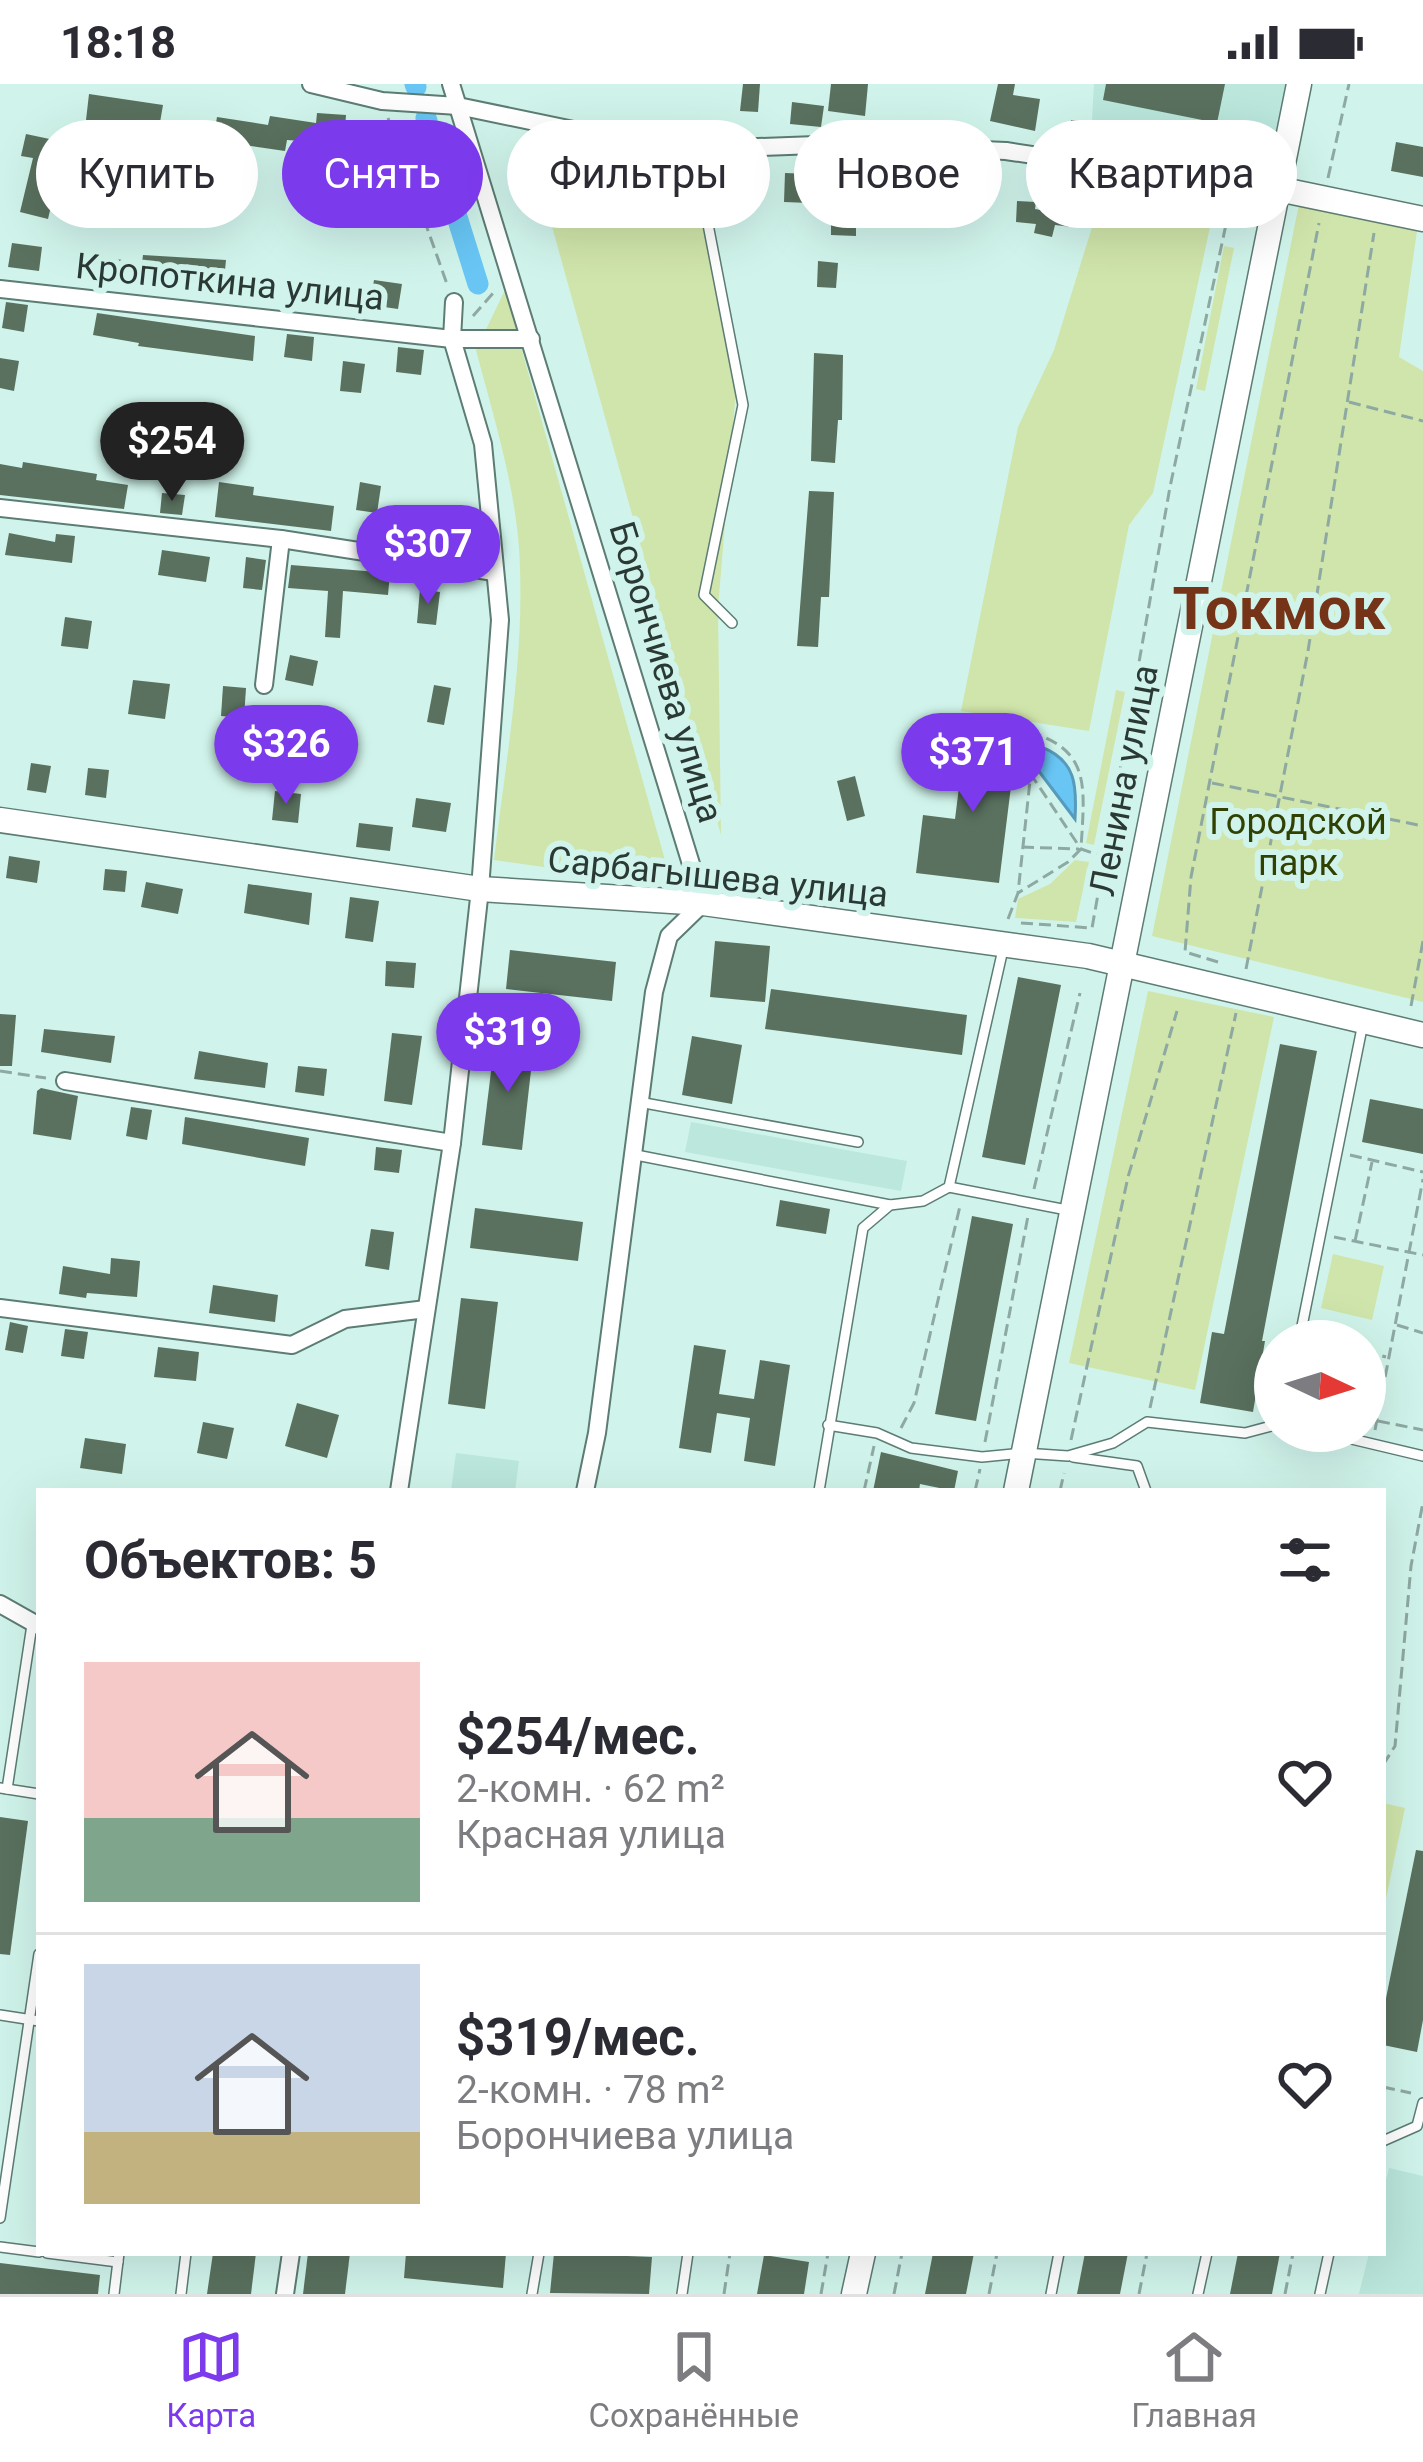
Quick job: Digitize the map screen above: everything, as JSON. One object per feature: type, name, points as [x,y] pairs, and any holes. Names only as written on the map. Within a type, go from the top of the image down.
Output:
[{"type":"street","points":[[311,84],[382,101],[458,106],[510,120]]},
{"type":"street","name":"Борончиева улица","points":[[451,84],[703,903]]},
{"type":"street","name":"Ленина улица","points":[[1292,120],[1300,84]]},
{"type":"street","points":[[770,145],[843,144],[1026,154]]},
{"type":"street","points":[[1297,193],[1423,219]]},
{"type":"street","name":"Ленина улица","points":[[1017,1488],[1270,228]]},
{"type":"street","name":"Кропоткина улица","points":[[0,290],[452,338],[531,339]]},
{"type":"street","points":[[399,1488],[452,1143],[480,890],[500,620],[483,444],[452,338],[454,302]]},
{"type":"street","points":[[0,508],[281,539],[494,572]]},
{"type":"street","points":[[264,685],[281,539]]},
{"type":"street","name":"Сарбагышева улица","points":[[0,820],[480,890],[703,903],[1004,945],[1122,964],[1414,1033]]},
{"type":"street","points":[[586,1488],[597,1433],[654,992],[670,936],[703,903]]},
{"type":"street","points":[[65,1082],[452,1143]]},
{"type":"street","points":[[0,1308],[292,1345],[345,1319],[426,1309]]},
{"type":"street","points":[[0,1604],[36,1626]]},
{"type":"street","points":[[285,2294],[291,2256]]},
{"type":"street","points":[[854,2294],[862,2256]]},
{"type":"lane","points":[[709,228],[743,405],[704,596],[732,622]]},
{"type":"lane","points":[[949,1186],[1004,945]]},
{"type":"lane","points":[[1303,1320],[1363,1022]]},
{"type":"lane","points":[[639,1102],[858,1142]]},
{"type":"lane","points":[[631,1154],[890,1205],[923,1201],[949,1186],[1072,1211]]},
{"type":"lane","points":[[819,1488],[863,1228],[890,1205]]},
{"type":"lane","points":[[1067,1456],[1113,1443],[1147,1422],[1254,1431]]},
{"type":"lane","points":[[827,1425],[877,1433],[911,1448],[982,1457],[1067,1456],[1136,1466],[1145,1488]]},
{"type":"lane","points":[[1386,1447],[1423,1456]]},
{"type":"lane","points":[[36,1626],[3,1789],[36,1794]]},
{"type":"lane","points":[[0,2015],[34,2020],[0,2218]]},
{"type":"lane","points":[[1386,2140],[1417,2126],[1423,2099]]},
{"type":"lane","points":[[0,2247],[36,2252]]},
{"type":"lane","points":[[181,2294],[186,2256]]},
{"type":"lane","points":[[532,2294],[538,2256]]},
{"type":"lane","points":[[682,2294],[688,2256]]},
{"type":"lane","points":[[1052,2294],[1058,2256]]},
{"type":"lane","points":[[1198,2294],[1206,2256]]},
{"type":"lane","points":[[1320,2294],[1328,2256]]},
{"type":"lane","points":[[114,2294],[119,2257]]},
{"type":"path","points":[[1185,952],[1191,877],[1349,84]]},
{"type":"path","points":[[382,101],[454,302]]},
{"type":"path","points":[[1147,1422],[1282,796],[1378,208]]},
{"type":"path","points":[[1035,732],[1018,892],[1007,922],[1092,928],[1170,487],[1223,228]]},
{"type":"path","points":[[452,338],[512,273]]},
{"type":"path","points":[[1349,401],[1423,421]]},
{"type":"path","points":[[1012,727],[1035,732],[1067,752],[1084,778],[1081,849],[1018,892]]},
{"type":"path","points":[[1029,772],[1081,849]]},
{"type":"path","points":[[1210,782],[1423,826]]},
{"type":"path","points":[[1022,847],[1081,849],[1105,857]]},
{"type":"path","points":[[1414,1033],[1423,940]]},
{"type":"path","points":[[976,1488],[1030,1203],[1080,993]]},
{"type":"path","points":[[1061,1488],[1128,1177],[1177,1011]]},
{"type":"path","points":[[0,1071],[65,1082]]},
{"type":"path","points":[[1337,1152],[1423,1172]]},
{"type":"path","points":[[1354,1242],[1373,1160]]},
{"type":"path","points":[[1386,1374],[1423,1179]]},
{"type":"path","points":[[1320,1235],[1423,1255]]},
{"type":"path","points":[[1395,1324],[1423,1333]]},
{"type":"path","points":[[1386,1422],[1423,1430]]},
{"type":"path","points":[[865,1488],[877,1433]]},
{"type":"path","points":[[1386,1760],[1395,1746],[1412,1566],[1423,1502]]},
{"type":"path","points":[[1386,2088],[1423,2099]]},
{"type":"path","points":[[724,2294],[730,2256]]},
{"type":"path","points":[[820,2294],[827,2256]]},
{"type":"path","points":[[894,2294],[901,2256]]},
{"type":"path","points":[[989,2294],[996,2256]]},
{"type":"path","points":[[1138,2294],[1146,2256]]},
{"type":"path","points":[[1285,2294],[1292,2256]]},
{"type":"shaded area","points":[[1094,84],[1290,84],[1283,120],[1092,120]]},
{"type":"shaded area","points":[[691,1122],[907,1161],[901,1191],[685,1152]]},
{"type":"shaded area","points":[[456,1453],[519,1461],[515,1488],[451,1488]]},
{"type":"shaded area","points":[[1389,2168],[1423,2176],[1423,2294],[1359,2294],[1368,2256],[1386,2256]]},
{"type":"green space","name":"Городской парк","points":[[1299,204],[1417,231],[1399,357],[1423,371],[1423,1002],[1152,936]]},
{"type":"green space","points":[[552,228],[702,228],[712,249],[736,390],[718,608],[721,835]]},
{"type":"green space","points":[[1092,228],[1210,228],[1153,493],[1129,525],[1089,731],[961,711],[1018,427],[1054,350]]},
{"type":"green space","points":[[1224,246],[1234,248],[1205,391],[1196,389]]},
{"type":"green space","points":[[505,290],[672,885],[494,860],[514,705],[519,548],[513,498],[476,350]]},
{"type":"green space","points":[[1116,690],[1125,692],[1094,845],[1086,843]]},
{"type":"green space","points":[[1075,860],[1089,862],[1076,922],[1015,918],[1018,899],[1050,884]]},
{"type":"green space","points":[[1148,991],[1274,1017],[1195,1390],[1069,1363]]},
{"type":"green space","points":[[1333,1254],[1384,1266],[1372,1320],[1321,1308]]},
{"type":"green space","points":[[1386,1804],[1405,1808],[1386,1899]]},
{"type":"water","points":[[1041,747],[1068,767],[1075,819],[1038,770]]},
{"type":"building","points":[[743,84],[760,84],[758,112],[740,111]]},
{"type":"building","points":[[831,84],[868,84],[865,116],[828,111]]},
{"type":"building","points":[[998,84],[1015,84],[1013,95],[1040,99],[1037,120],[1026,120],[1026,129],[990,120]]},
{"type":"building","points":[[1106,84],[1225,84],[1218,120],[1103,100]]},
{"type":"building","points":[[89,94],[163,105],[160,120],[86,120]]},
{"type":"building","points":[[792,102],[824,106],[822,120],[790,124]]},
{"type":"building","points":[[317,113],[346,115],[346,120],[316,120]]},
{"type":"building","points":[[270,116],[296,120],[282,120],[282,151],[258,147],[258,123],[268,125]]},
{"type":"building","points":[[26,134],[36,136],[36,216],[20,212],[33,158],[21,156]]},
{"type":"building","points":[[1396,142],[1423,147],[1423,177],[1391,171]]},
{"type":"building","points":[[785,173],[794,173],[794,202],[784,202]]},
{"type":"building","points":[[1017,201],[1026,201],[1026,223],[1016,222]]},
{"type":"building","points":[[831,228],[856,228],[856,236],[831,235]]},
{"type":"building","points":[[1035,228],[1054,228],[1052,237],[1034,233]]},
{"type":"building","points":[[12,243],[42,247],[39,271],[8,267]]},
{"type":"building","points":[[143,255],[226,260],[223,291],[94,274],[96,256],[142,263]]},
{"type":"building","points":[[818,261],[838,263],[836,288],[817,287]]},
{"type":"building","points":[[374,280],[402,284],[398,309],[370,305]]},
{"type":"building","points":[[6,302],[28,305],[24,332],[2,328]]},
{"type":"building","points":[[97,313],[255,336],[253,361],[138,346],[93,335]]},
{"type":"building","points":[[287,334],[314,337],[312,361],[284,357]]},
{"type":"building","points":[[398,347],[424,350],[421,375],[396,372]]},
{"type":"building","points":[[814,353],[843,355],[842,420],[838,420],[835,463],[811,461]]},
{"type":"building","points":[[0,358],[19,361],[14,391],[0,388]]},
{"type":"building","points":[[343,361],[365,364],[361,393],[340,391]]},
{"type":"building","points":[[23,462],[97,474],[96,480],[128,485],[124,509],[0,495],[0,464],[22,468]]},
{"type":"building","points":[[219,482],[254,487],[253,495],[334,506],[331,531],[215,517]]},
{"type":"building","points":[[360,482],[381,486],[377,513],[356,510]]},
{"type":"building","points":[[809,491],[834,492],[829,597],[821,597],[818,647],[797,646]]},
{"type":"building","points":[[162,493],[185,495],[182,515],[160,513]]},
{"type":"building","points":[[415,516],[440,518],[438,543],[412,540]]},
{"type":"building","points":[[9,533],[55,542],[56,534],[75,536],[72,563],[5,555]]},
{"type":"building","points":[[162,550],[210,557],[206,582],[158,575]]},
{"type":"building","points":[[246,557],[266,560],[262,590],[243,588]]},
{"type":"building","points":[[291,565],[390,573],[388,595],[343,591],[340,638],[325,637],[328,591],[288,588]]},
{"type":"building","points":[[420,589],[440,592],[436,625],[417,623]]},
{"type":"building","points":[[65,617],[92,621],[88,649],[61,646]]},
{"type":"building","points":[[290,655],[318,661],[313,686],[285,680]]},
{"type":"building","points":[[133,680],[170,684],[165,719],[128,714]]},
{"type":"building","points":[[434,685],[451,688],[444,725],[427,722]]},
{"type":"building","points":[[223,686],[246,688],[244,718],[221,716]]},
{"type":"building","points":[[966,732],[1017,738],[999,883],[916,873],[923,815],[955,819]]},
{"type":"building","points":[[31,763],[51,766],[46,793],[27,790]]},
{"type":"building","points":[[88,768],[109,770],[106,798],[85,795]]},
{"type":"building","points":[[855,776],[865,816],[847,821],[837,781]]},
{"type":"building","points":[[275,791],[301,794],[298,823],[272,820]]},
{"type":"building","points":[[416,798],[451,803],[446,832],[412,827]]},
{"type":"building","points":[[359,823],[393,827],[390,851],[356,847]]},
{"type":"building","points":[[9,856],[40,861],[37,883],[6,878]]},
{"type":"building","points":[[105,869],[127,871],[125,892],[103,890]]},
{"type":"building","points":[[146,882],[183,889],[178,914],[141,907]]},
{"type":"building","points":[[248,884],[312,893],[309,925],[244,913]]},
{"type":"building","points":[[350,897],[379,901],[373,942],[345,938]]},
{"type":"building","points":[[715,941],[770,946],[765,1002],[710,997]]},
{"type":"building","points":[[510,950],[616,962],[612,1001],[506,989]]},
{"type":"building","points":[[386,961],[416,963],[414,988],[385,986]]},
{"type":"building","points":[[1018,977],[1061,985],[1025,1165],[982,1157]]},
{"type":"building","points":[[771,989],[967,1015],[962,1055],[765,1029]]},
{"type":"building","points":[[0,1014],[16,1015],[12,1066],[0,1066]]},
{"type":"building","points":[[44,1029],[115,1036],[111,1063],[41,1052]]},
{"type":"building","points":[[392,1033],[422,1036],[412,1105],[384,1101]]},
{"type":"building","points":[[692,1036],[742,1045],[732,1104],[682,1095]]},
{"type":"building","points":[[495,1039],[534,1044],[522,1150],[482,1145]]},
{"type":"building","points":[[1280,1044],[1317,1051],[1266,1320],[1254,1320],[1253,1412],[1200,1403],[1212,1332],[1224,1334]]},
{"type":"building","points":[[199,1051],[268,1063],[265,1088],[194,1079]]},
{"type":"building","points":[[298,1066],[327,1069],[324,1096],[295,1092]]},
{"type":"building","points":[[41,1088],[78,1096],[71,1140],[33,1134]]},
{"type":"building","points":[[1370,1099],[1423,1109],[1423,1154],[1362,1142]]},
{"type":"building","points":[[131,1107],[152,1110],[147,1140],[126,1136]]},
{"type":"building","points":[[185,1117],[309,1138],[305,1166],[182,1144]]},
{"type":"building","points":[[376,1147],[402,1150],[399,1173],[374,1170]]},
{"type":"building","points":[[780,1200],[830,1209],[826,1234],[776,1226]]},
{"type":"building","points":[[475,1208],[583,1222],[578,1261],[470,1248]]},
{"type":"building","points":[[972,1216],[1013,1224],[976,1421],[935,1414]]},
{"type":"building","points":[[371,1229],[394,1232],[389,1270],[365,1266]]},
{"type":"building","points":[[111,1258],[140,1261],[137,1297],[59,1294],[63,1266],[110,1274]]},
{"type":"building","points":[[213,1285],[278,1295],[275,1322],[209,1313]]},
{"type":"building","points":[[461,1298],[498,1302],[485,1409],[448,1404]]},
{"type":"building","points":[[10,1322],[28,1326],[23,1353],[5,1350]]},
{"type":"building","points":[[65,1329],[88,1332],[84,1359],[61,1356]]},
{"type":"building","points":[[694,1345],[726,1350],[719,1394],[754,1399],[760,1360],[790,1365],[775,1466],[744,1461],[750,1418],[717,1413],[711,1453],[679,1448]]},
{"type":"building","points":[[158,1347],[199,1352],[196,1381],[154,1377]]},
{"type":"building","points":[[297,1403],[339,1415],[327,1458],[285,1446]]},
{"type":"building","points":[[203,1422],[234,1428],[227,1459],[197,1453]]},
{"type":"building","points":[[85,1438],[126,1444],[122,1474],[80,1468]]},
{"type":"building","points":[[881,1452],[958,1471],[955,1488],[920,1484],[919,1488],[874,1488]]},
{"type":"building","points":[[0,1817],[28,1821],[10,1955],[0,1954]]},
{"type":"building","points":[[1416,1850],[1423,1851],[1423,2020],[1417,2052],[1386,2046],[1386,1998]]},
{"type":"building","points":[[213,2256],[256,2256],[251,2294],[207,2294]]},
{"type":"building","points":[[308,2256],[350,2256],[345,2294],[303,2294]]},
{"type":"building","points":[[406,2256],[506,2256],[503,2288],[404,2278]]},
{"type":"building","points":[[554,2256],[652,2257],[649,2294],[550,2293]]},
{"type":"building","points":[[764,2256],[809,2262],[804,2294],[757,2294]]},
{"type":"building","points":[[932,2256],[973,2256],[966,2294],[925,2294]]},
{"type":"building","points":[[1084,2256],[1127,2256],[1120,2294],[1077,2294]]},
{"type":"building","points":[[1237,2256],[1279,2256],[1272,2294],[1230,2294]]},
{"type":"building","points":[[0,2263],[100,2275],[98,2294],[0,2294]]},
{"type":"waterway","points":[[426,118],[478,284]]},
{"type":"district","name":"Токмок","points":[[1279,608]]}]
